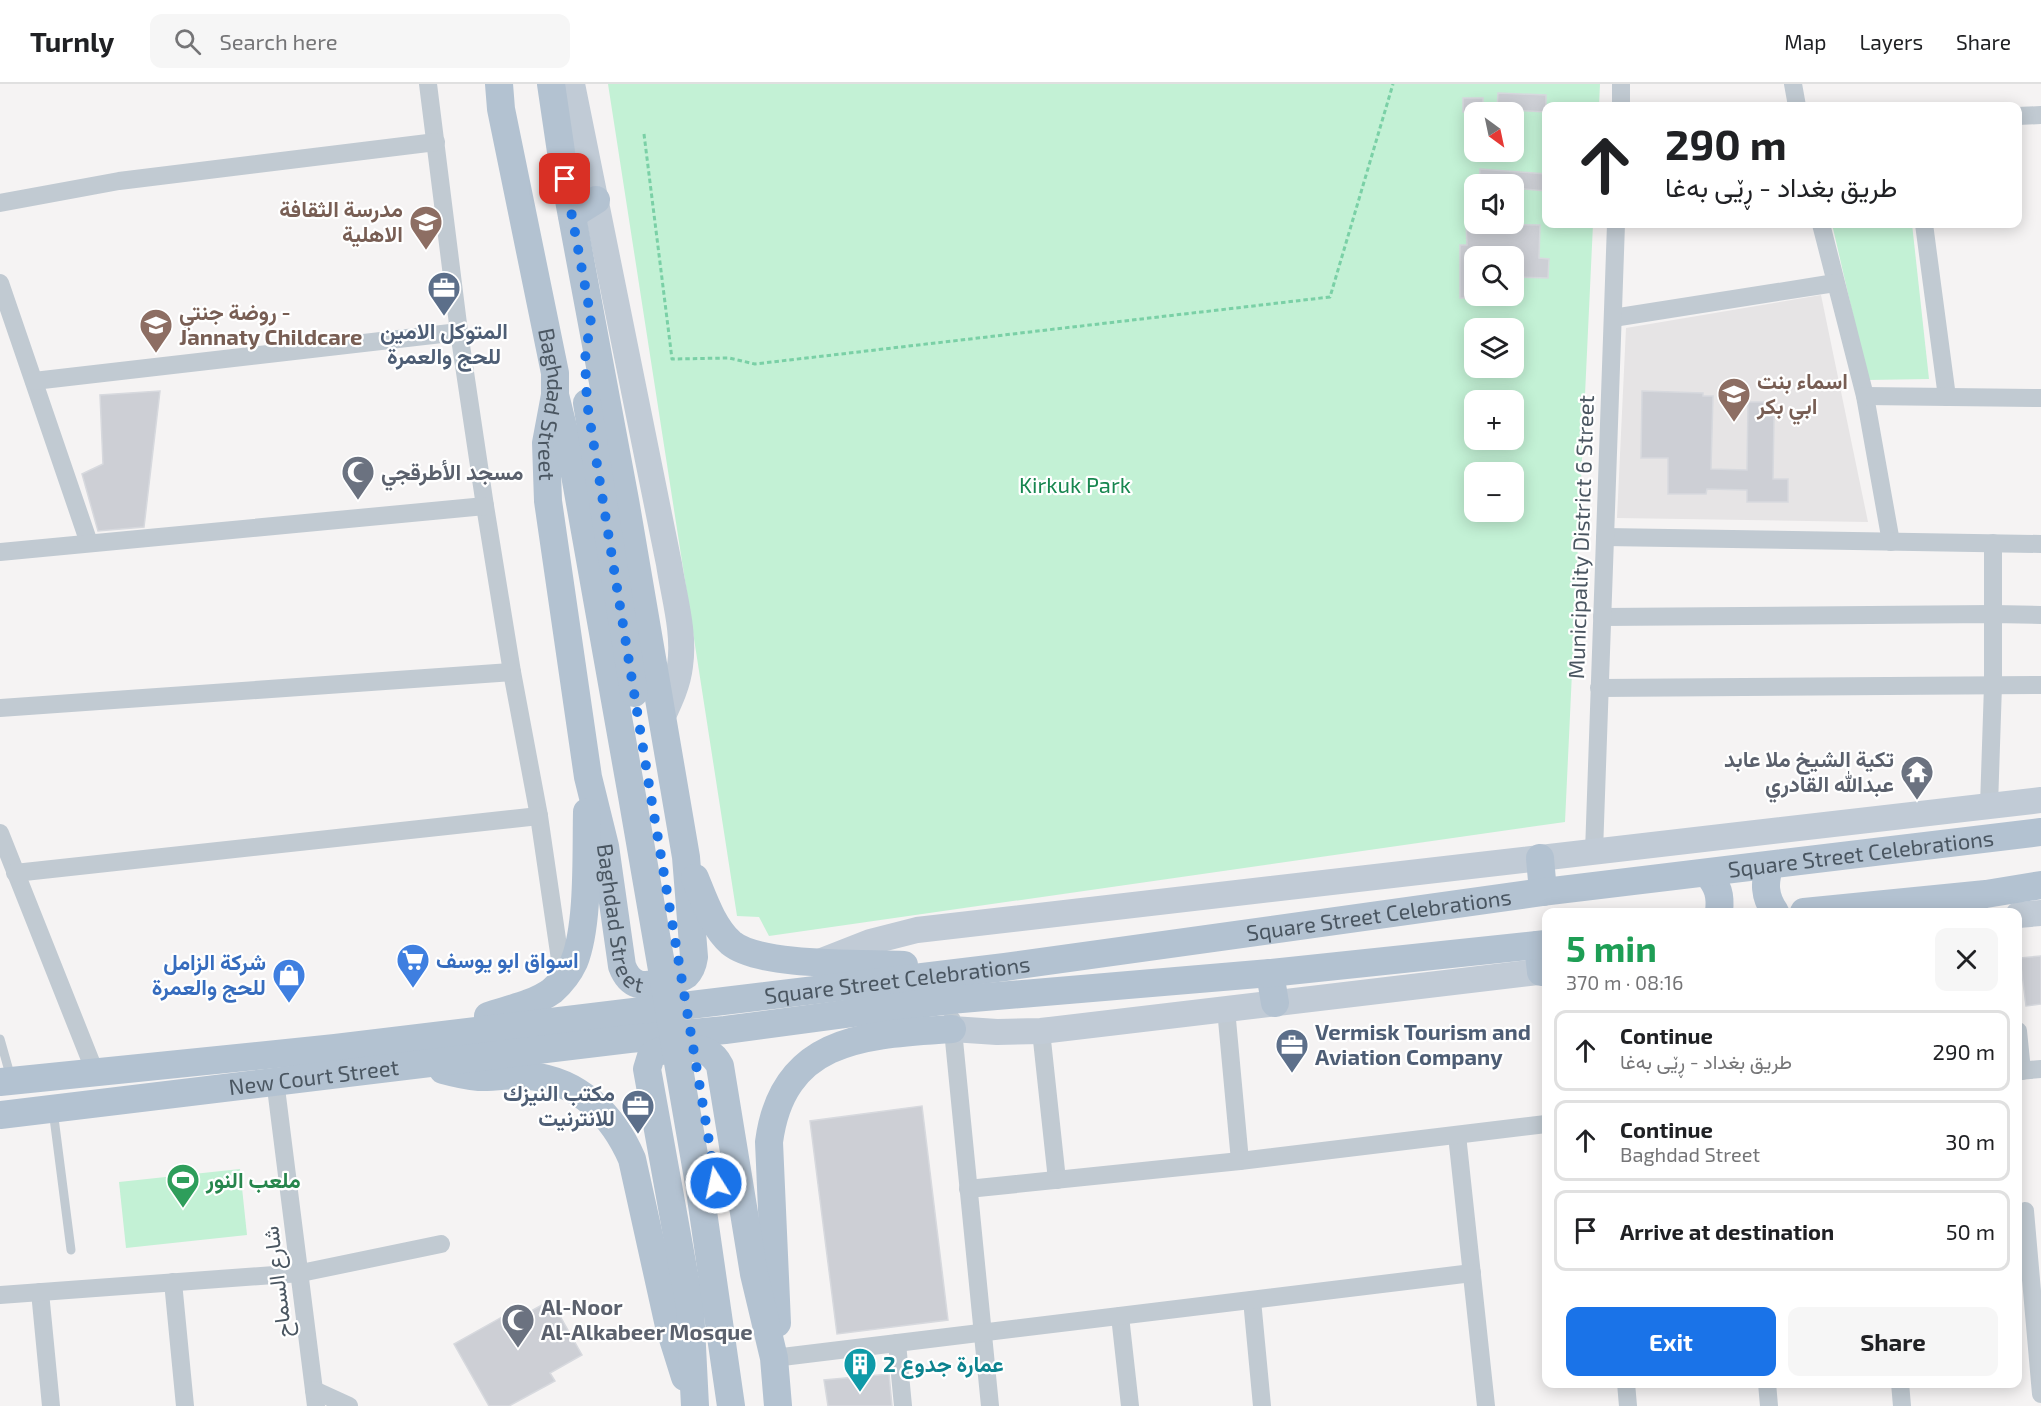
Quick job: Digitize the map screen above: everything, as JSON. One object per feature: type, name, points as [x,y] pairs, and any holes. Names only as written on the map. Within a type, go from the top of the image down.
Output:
[{"type":"main road","name":"Baghdad Street","points":[[499,84],[501,109],[555,373],[555,395],[546,443],[548,501],[588,777],[605,846],[622,966],[630,979],[638,984],[646,985],[678,979],[685,975],[693,964],[686,856],[625,500],[572,215],[551,84]]},
{"type":"main road","points":[[572,84],[669,564],[681,642],[681,665],[676,686],[663,718]]},
{"type":"main road","points":[[572,215],[596,200]]},
{"type":"main road","points":[[591,318],[585,359],[587,403],[716,1183],[749,1406]]},
{"type":"main road","points":[[555,395],[575,475],[633,796],[699,1184],[731,1406]]},
{"type":"main road","points":[[422,1050],[540,998],[563,980],[574,962],[584,903],[588,777]]},
{"type":"main road","points":[[819,962],[870,942],[917,930],[2041,800]]},
{"type":"main road","name":"Square Street Celebrations","points":[[625,1026],[717,1000],[1005,967],[1543,892],[2041,832]]},
{"type":"main road","points":[[686,856],[720,930],[740,950],[779,960],[1005,967]]},
{"type":"main road","points":[[1540,858],[1543,892]]},
{"type":"main road","points":[[1770,865],[1766,877],[1766,891],[1772,908]]},
{"type":"main road","points":[[1707,873],[1716,884],[1720,897],[1719,908]]},
{"type":"main road","points":[[1844,908],[1986,894],[2041,885]]},
{"type":"main road","points":[[2022,914],[2041,912]]},
{"type":"main road","points":[[774,1358],[777,1295],[769,1142],[772,1117],[794,1079],[811,1062],[833,1047],[860,1038],[884,1034],[952,1029],[998,1032],[1041,1031],[1275,1003],[1542,958]]},
{"type":"main road","name":"Square Street Celebrations","points":[[625,1026],[725,1030],[950,1000],[1270,973],[1542,958]]},
{"type":"main road","points":[[1270,973],[1275,1003]]},
{"type":"main road","name":"New Court Street","points":[[0,1114],[275,1080],[422,1050],[625,1026]]},
{"type":"main road","name":"New Court Street","points":[[6,1081],[335,1048],[422,1050]]},
{"type":"main road","points":[[692,1405],[690,1307],[647,1070],[651,1056],[664,1049],[700,1049],[715,1058],[720,1066],[754,1274],[774,1358],[778,1406]]},
{"type":"main road","points":[[422,1050],[468,1075],[529,1075],[552,1080],[571,1088],[591,1101],[608,1117],[622,1137],[632,1159],[669,1326],[692,1405]]},
{"type":"street","points":[[428,84],[459,332],[485,506],[512,672],[539,816],[563,980]]},
{"type":"street","points":[[1620,102],[1621,84]]},
{"type":"street","points":[[1793,84],[1796,102]]},
{"type":"street","points":[[2022,116],[2041,115]]},
{"type":"street","points":[[0,203],[119,181],[436,142]]},
{"type":"street","name":"Municipality District 6 Street","points":[[1594,852],[1616,228]]},
{"type":"street","points":[[1822,228],[1865,396],[1891,542]]},
{"type":"street","points":[[1925,228],[1947,397]]},
{"type":"street","points":[[0,283],[89,543]]},
{"type":"street","points":[[1613,318],[1835,283]]},
{"type":"street","points":[[34,381],[459,332]]},
{"type":"street","points":[[1865,396],[2041,398]]},
{"type":"street","points":[[0,552],[485,506]]},
{"type":"street","points":[[1605,537],[2041,544]]},
{"type":"street","points":[[1989,806],[1993,686],[1993,543]]},
{"type":"street","points":[[1602,618],[2041,615]]},
{"type":"street","points":[[0,708],[512,672]]},
{"type":"street","points":[[1599,688],[2041,685]]},
{"type":"street","points":[[15,873],[539,816]]},
{"type":"street","points":[[0,832],[95,1072]]},
{"type":"street","points":[[950,1000],[990,1406]]},
{"type":"street","points":[[1226,1009],[1240,1161]]},
{"type":"street","points":[[1041,1031],[1057,1180]]},
{"type":"street","points":[[2022,1071],[2041,1069]]},
{"type":"street","name":"شارع السماح","points":[[275,1080],[315,1398]]},
{"type":"street","points":[[968,1189],[1240,1161],[1542,1124]]},
{"type":"street","points":[[1457,1135],[1486,1406]]},
{"type":"street","points":[[2028,1210],[2041,1394]]},
{"type":"street","points":[[0,1295],[301,1273],[441,1244]]},
{"type":"street","points":[[774,1358],[1472,1273]]},
{"type":"street","points":[[173,1282],[185,1406]]},
{"type":"street","points":[[40,1292],[51,1406]]},
{"type":"street","points":[[1252,1300],[1256,1405]]},
{"type":"street","points":[[1120,1316],[1131,1406]]},
{"type":"street","points":[[897,1343],[903,1406]]},
{"type":"street","points":[[1626,1388],[1628,1406]]},
{"type":"street","points":[[1767,1388],[1769,1406]]},
{"type":"street","points":[[1900,1388],[1902,1406]]},
{"type":"street","points":[[315,1398],[349,1406]]},
{"type":"lane","points":[[0,1039],[6,1081]]},
{"type":"lane","points":[[53,1108],[71,1250]]},
{"type":"path","points":[[644,134],[672,359],[729,358],[755,364],[1330,297],[1393,84]]},
{"type":"shaded area","name":"اسماء بنت ابي بكر","points":[[1821,295],[1868,522],[1617,518],[1626,328]]},
{"type":"green space","name":"Kirkuk Park","points":[[608,84],[1600,84],[1599,102],[1542,102],[1542,228],[1593,228],[1565,822],[769,936],[759,917],[737,916]]},
{"type":"green space","points":[[1833,228],[1912,228],[1929,379],[1868,380]]},
{"type":"green space","name":"ملعب النور","points":[[240,1169],[247,1235],[126,1248],[119,1182]]},
{"type":"building","points":[[1498,93],[1546,95],[1546,102],[1542,102],[1542,112],[1524,111],[1524,102],[1497,102]]},
{"type":"building","points":[[1463,98],[1483,98],[1483,102],[1464,102],[1463,112]]},
{"type":"building","points":[[1480,169],[1542,174],[1542,191],[1524,189],[1524,174],[1480,174]]},
{"type":"building","points":[[1524,225],[1540,225],[1539,258],[1549,259],[1548,278],[1524,277],[1524,246],[1464,246],[1464,298],[1460,298],[1460,245],[1467,245],[1466,234],[1524,234]]},
{"type":"building","points":[[160,391],[144,527],[98,531],[82,474],[103,464],[100,395]]},
{"type":"building","points":[[1642,391],[1703,393],[1703,396],[1713,396],[1711,469],[1747,470],[1748,402],[1769,402],[1769,416],[1774,416],[1773,479],[1788,479],[1788,502],[1747,502],[1747,490],[1707,489],[1706,494],[1668,494],[1668,458],[1641,458]]},
{"type":"building","points":[[2041,956],[2041,1004],[2026,1006],[2022,958]]},
{"type":"building","points":[[922,1106],[948,1320],[837,1334],[810,1121]]},
{"type":"building","name":"Al-Noor Al-Alkabeer Mosque","points":[[551,1300],[582,1355],[550,1373],[555,1381],[509,1406],[489,1406],[454,1344],[518,1308],[522,1316]]},
{"type":"building","name":"عمارة جدوع 2","points":[[889,1374],[892,1406],[828,1406],[824,1380]]},
{"type":"place","name":"مدرسة الثقافة الاهلية","points":[[426,251]]},
{"type":"place","name":"المتوكل الامين للحج والعمرة","points":[[444,317]]},
{"type":"place","name":"روضة جنتي - Jannaty Childcare","points":[[156,354]]},
{"type":"place","name":"اسماء بنت ابي بكر","points":[[1734,423]]},
{"type":"place","name":"مسجد الأطرقجي","points":[[358,501]]},
{"type":"place","name":"تكية الشيخ ملا عابد عبدالله القادري","points":[[1917,801]]},
{"type":"place","name":"اسواق ابو يوسف","points":[[413,989]]},
{"type":"place","name":"شركة الزامل للحج والعمرة","points":[[289,1004]]},
{"type":"place","name":"Vermisk Tourism and Aviation Company","points":[[1292,1074]]},
{"type":"place","name":"مكتب النيزك للانترنيت","points":[[638,1135]]},
{"type":"place","name":"ملعب النور","points":[[183,1209]]},
{"type":"place","name":"Al-Noor Al-Alkabeer Mosque","points":[[518,1349]]},
{"type":"place","name":"عمارة جدوع 2","points":[[860,1393]]},
{"type":"route","points":[[565,179],[591,318],[585,359],[587,403],[716,1183]]}]
